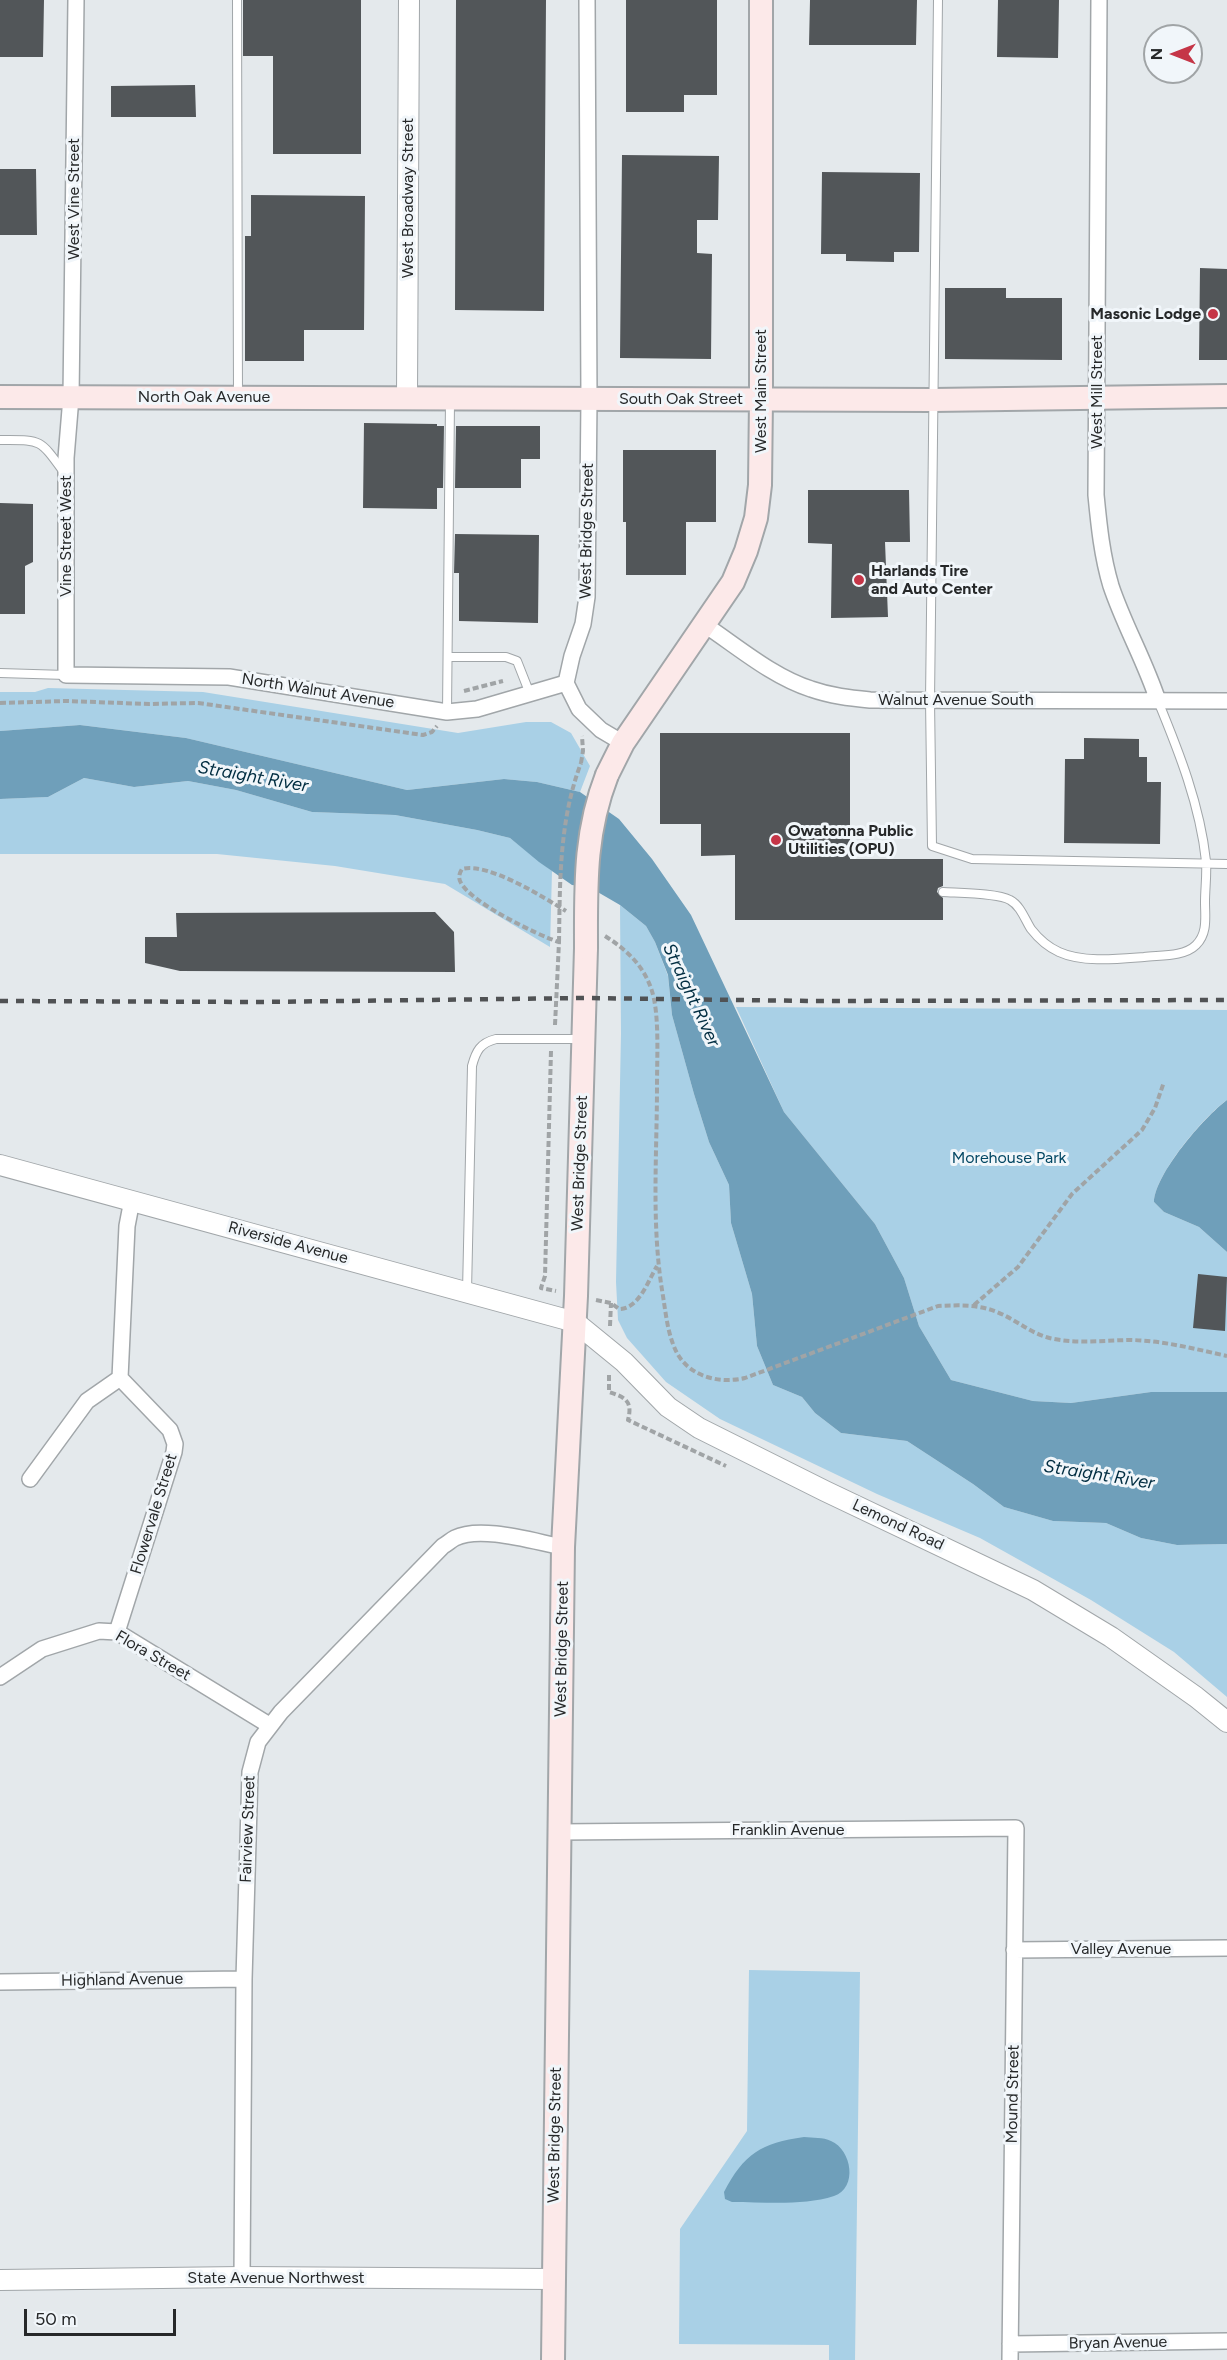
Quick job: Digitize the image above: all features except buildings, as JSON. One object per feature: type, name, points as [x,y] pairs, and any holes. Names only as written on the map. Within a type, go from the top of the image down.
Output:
[{"type":"main road","name":"West Main Street","points":[[623,743],[733,582],[747,551],[756,518],[760,485],[761,399],[761,0]]},
{"type":"main road","name":"South Oak Street","points":[[407,397],[933,400],[1227,396]]},
{"type":"main road","name":"North Oak Avenue","points":[[0,397],[407,397]]},
{"type":"main road","name":"West Bridge Street","points":[[553,2360],[563,1547],[575,1322],[584,1039],[594,941],[585,879],[589,834],[599,794],[623,743]]},
{"type":"street","name":"West Vine Street","points":[[71,397],[76,0]]},
{"type":"street","name":"West Broadway Street","points":[[407,397],[410,0]]},
{"type":"street","name":"West Bridge Street","points":[[566,683],[583,624],[587,597],[589,399],[587,0]]},
{"type":"street","name":"West Mill Street","points":[[1099,0],[1096,495],[1101,547],[1111,585],[1158,701]]},
{"type":"street","name":"Vine Street West","points":[[66,675],[66,475],[71,397]]},
{"type":"street","name":"Walnut Avenue South","points":[[705,625],[781,676],[809,689],[850,698],[1227,701]]},
{"type":"street","name":"North Walnut Avenue","points":[[66,675],[229,677],[447,712],[477,709],[566,683]]},
{"type":"street","points":[[566,683],[579,709],[601,730],[623,743]]},
{"type":"street","name":"Riverside Avenue","points":[[0,1165],[575,1322]]},
{"type":"street","points":[[30,1479],[87,1401],[120,1378],[127,1226],[132,1200]]},
{"type":"street","name":"Lemond Road","points":[[575,1322],[624,1362],[668,1407],[699,1428],[1033,1590],[1111,1637],[1196,1697],[1227,1722]]},
{"type":"street","name":"Flowervale Street","points":[[117,1632],[175,1444],[170,1430],[120,1378]]},
{"type":"street","name":"Fairview Street","points":[[242,2277],[243,1979],[250,1772],[258,1742],[269,1725],[443,1546],[455,1538],[485,1533],[563,1547]]},
{"type":"street","name":"Flora Street","points":[[0,1677],[42,1649],[99,1631],[117,1632],[269,1725]]},
{"type":"street","name":"Franklin Avenue","points":[[560,1832],[1016,1828]]},
{"type":"street","name":"Mound Street","points":[[1010,2360],[1016,1828]]},
{"type":"street","name":"Valley Avenue","points":[[1014,1950],[1227,1948]]},
{"type":"street","name":"Highland Avenue","points":[[0,1982],[243,1979]]},
{"type":"street","name":"State Avenue Northwest","points":[[0,2280],[242,2277],[553,2279]]},
{"type":"street","name":"Bryan Avenue","points":[[1010,2344],[1227,2341]]},
{"type":"lane","points":[[237,0],[238,397]]},
{"type":"lane","points":[[938,0],[930,700],[932,846],[972,859],[1227,864]]},
{"type":"lane","points":[[447,712],[450,397]]},
{"type":"lane","points":[[0,440],[33,440],[46,447],[66,475]]},
{"type":"lane","points":[[448,657],[506,657],[517,661],[530,694]]},
{"type":"lane","points":[[0,673],[66,675]]},
{"type":"lane","points":[[943,892],[1010,900],[1024,914],[1030,928],[1045,943],[1059,952],[1078,957],[1137,958],[1186,951],[1196,945],[1205,933],[1206,864],[1186,772],[1158,701]]},
{"type":"lane","points":[[467,1292],[472,1066],[479,1046],[496,1039],[584,1039]]},
{"type":"path","points":[[541,1288],[545,1276],[550,1061],[557,1015],[561,853],[564,825],[581,763]]},
{"type":"path","points":[[559,942],[539,935],[488,906],[464,887],[459,881],[459,875],[462,869],[469,867],[478,869],[526,887],[567,912]]},
{"type":"path","points":[[594,941],[621,945],[637,961],[645,974],[654,999],[657,1064],[657,1266],[671,1339],[686,1365],[697,1373],[720,1381],[745,1378],[938,1306],[974,1305],[998,1312],[1038,1336],[1057,1340],[1079,1343],[1130,1340],[1159,1342],[1227,1356]]},
{"type":"path","points":[[974,1305],[1018,1268],[1072,1194],[1142,1130],[1155,1108],[1164,1082]]},
{"type":"path","points":[[610,1303],[619,1309],[627,1309],[634,1303],[657,1266]]},
{"type":"green space","points":[[48,688],[203,692],[458,733],[526,722],[551,722],[571,733],[590,766],[580,792],[537,782],[504,779],[407,790],[186,738],[80,725],[0,731],[0,692],[35,692]]},
{"type":"green space","points":[[84,778],[134,787],[188,781],[236,790],[312,812],[395,815],[510,838],[552,871],[550,947],[445,884],[335,866],[217,854],[0,854],[0,799],[48,797]]},
{"type":"green space","points":[[620,905],[646,926],[668,976],[672,1015],[694,1094],[709,1142],[729,1185],[731,1223],[752,1294],[757,1346],[773,1385],[802,1397],[815,1413],[841,1433],[907,1441],[1004,1507],[1053,1521],[1106,1523],[1141,1538],[1177,1545],[1227,1544],[1227,1697],[1174,1652],[1091,1600],[980,1538],[877,1494],[720,1419],[666,1382],[627,1338],[618,1320],[616,1282],[621,1034]]},
{"type":"green space","name":"Morehouse Park","points":[[736,1007],[1227,1010],[1227,1100],[1182,1146],[1156,1190],[1154,1202],[1164,1212],[1199,1227],[1227,1252],[1227,1392],[1151,1392],[1071,1403],[1033,1401],[951,1380],[919,1326],[904,1278],[875,1224],[784,1112]]},
{"type":"green space","points":[[749,1970],[860,1972],[855,2360],[829,2360],[829,2345],[679,2344],[680,2229],[747,2131]]},
{"type":"water","name":"Straight River","points":[[80,725],[186,738],[407,790],[504,779],[537,782],[580,792],[619,819],[652,859],[691,915],[784,1112],[875,1224],[904,1278],[919,1326],[951,1380],[1033,1401],[1071,1403],[1151,1392],[1227,1392],[1227,1544],[1177,1545],[1141,1538],[1106,1523],[1053,1521],[1004,1507],[907,1441],[841,1433],[815,1413],[802,1397],[773,1385],[757,1346],[752,1294],[731,1223],[729,1185],[709,1142],[694,1094],[672,1015],[668,975],[646,926],[620,905],[589,887],[572,885],[510,838],[395,815],[312,812],[236,790],[188,781],[134,787],[84,778],[48,797],[0,799],[0,731]]},
{"type":"water","points":[[1227,1100],[1227,1252],[1199,1227],[1164,1212],[1154,1202],[1156,1190],[1171,1162],[1194,1132]]},
{"type":"water","points":[[804,2137],[828,2140],[844,2152],[848,2160],[849,2177],[842,2192],[822,2199],[797,2202],[732,2202],[725,2199],[724,2192],[731,2179],[755,2152],[776,2143]]},
{"type":"railway","points":[[0,1001],[261,1002],[585,998],[814,1001],[1227,1000]]},
{"type":"place","name":"Masonic Lodge","points":[[1213,314]]},
{"type":"place","name":"Harlands Tire and Auto Center","points":[[859,580]]},
{"type":"place","name":"Owatonna Public Utilities (OPU)","points":[[776,840]]}]
